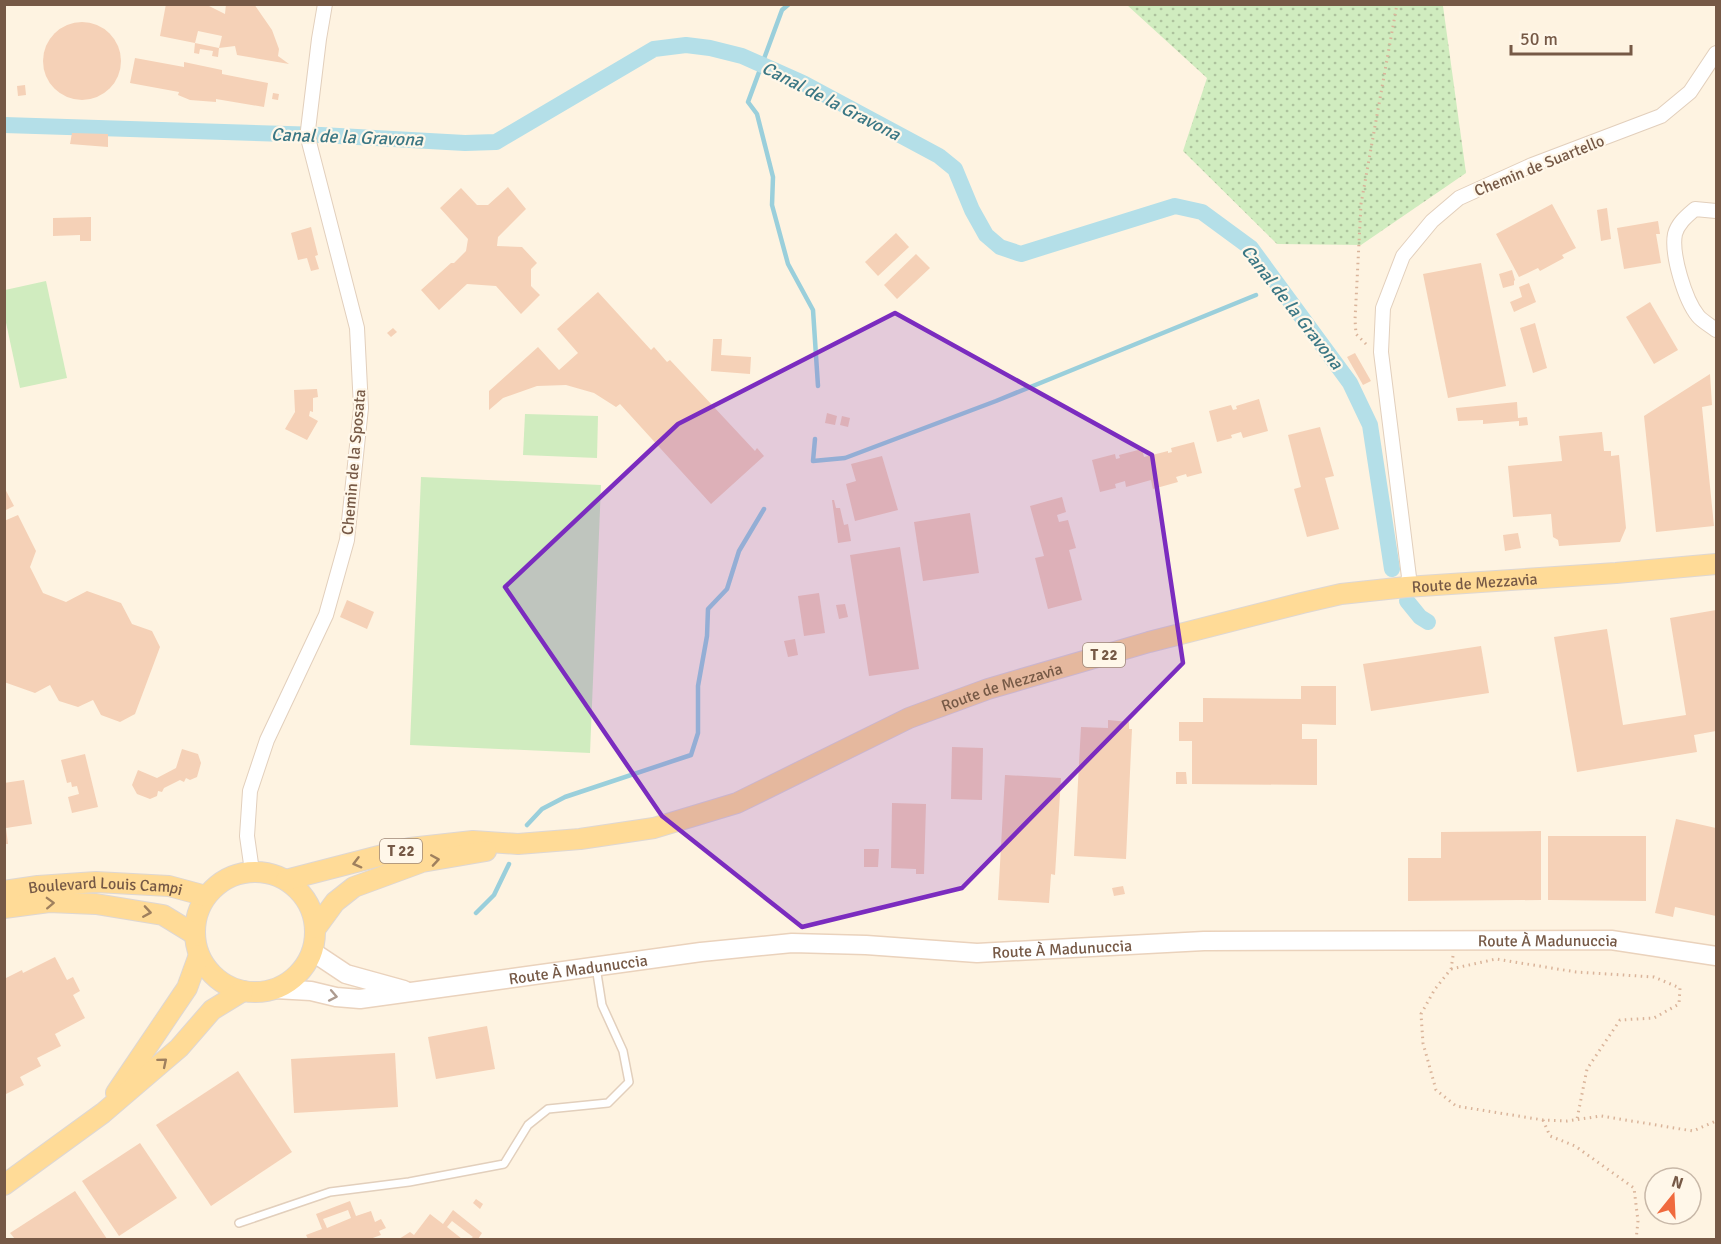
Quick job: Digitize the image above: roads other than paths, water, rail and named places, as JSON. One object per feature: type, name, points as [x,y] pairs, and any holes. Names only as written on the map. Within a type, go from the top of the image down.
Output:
[{"type":"main road","name":"Route de Mezzavia","points":[[286,880],[410,848],[473,841],[518,844],[580,839],[654,828],[737,803],[909,718],[988,689],[1149,642],[1341,594],[1716,564]]},
{"type":"main road","name":"Route de Mezzavia","points":[[316,928],[335,902],[354,887],[422,862],[475,854],[518,844]]},
{"type":"main road","points":[[252,871],[269,873],[286,880],[307,900],[313,913],[316,928],[313,952],[304,968],[291,980],[275,989],[262,992],[243,991],[228,986],[215,977],[199,955],[194,934],[199,908],[206,896],[219,883],[234,875],[252,871]]},
{"type":"main road","name":"Boulevard Louis Campi","points":[[4,891],[96,882],[169,886],[206,896]]},
{"type":"main road","name":"Boulevard Louis Campi","points":[[4,908],[49,902],[96,904],[163,915],[194,934]]},
{"type":"main road","name":"Route À Madunuccia","points":[[275,989],[311,991],[336,997],[360,999],[701,952],[792,943],[866,945],[977,953],[1204,941],[1611,940],[1716,956]]},
{"type":"main road","name":"Route À Madunuccia","points":[[313,952],[346,974],[411,993]]},
{"type":"main road","points":[[103,1113],[187,988],[199,955]]},
{"type":"main road","points":[[4,1185],[103,1113],[179,1048],[212,1010],[243,991]]},
{"type":"street","name":"Chemin de la Sposata","points":[[252,871],[247,836],[250,791],[267,741],[326,615],[346,540],[361,408],[357,328],[309,136],[319,39],[326,4]]},
{"type":"street","name":"Chemin de Suartello","points":[[1406,587],[1409,577],[1381,352],[1383,308],[1403,256],[1432,221],[1459,198],[1521,169],[1661,116],[1690,92],[1716,53]]},
{"type":"street","points":[[1716,211],[1695,209],[1683,218],[1676,234],[1676,261],[1684,289],[1698,316],[1716,330]]},
{"type":"lane","points":[[239,1223],[330,1192],[409,1182],[504,1164],[528,1125],[548,1109],[608,1103],[629,1083],[623,1051],[602,1005],[597,967]]},
{"type":"waterway","points":[[789,4],[782,10],[748,102],[757,114],[773,177],[772,205],[788,264],[813,310],[818,386]]},
{"type":"waterway","name":"Canal de la Gravona","points":[[4,125],[321,135],[465,143],[496,142],[654,49],[686,45],[742,56],[803,83],[939,156],[955,169],[972,210],[986,235],[1000,247],[1021,254],[1175,206],[1202,212],[1251,248],[1350,383],[1370,425],[1392,569]]},
{"type":"waterway","points":[[815,439],[813,461],[845,458],[996,401],[1256,295]]},
{"type":"waterway","points":[[527,825],[542,809],[565,797],[691,755],[698,733],[698,686],[707,636],[708,609],[727,589],[739,551],[764,509]]},
{"type":"waterway","name":"Canal de la Gravona","points":[[1407,601],[1420,617],[1428,622]]},
{"type":"waterway","points":[[476,913],[494,895],[509,864]]}]
